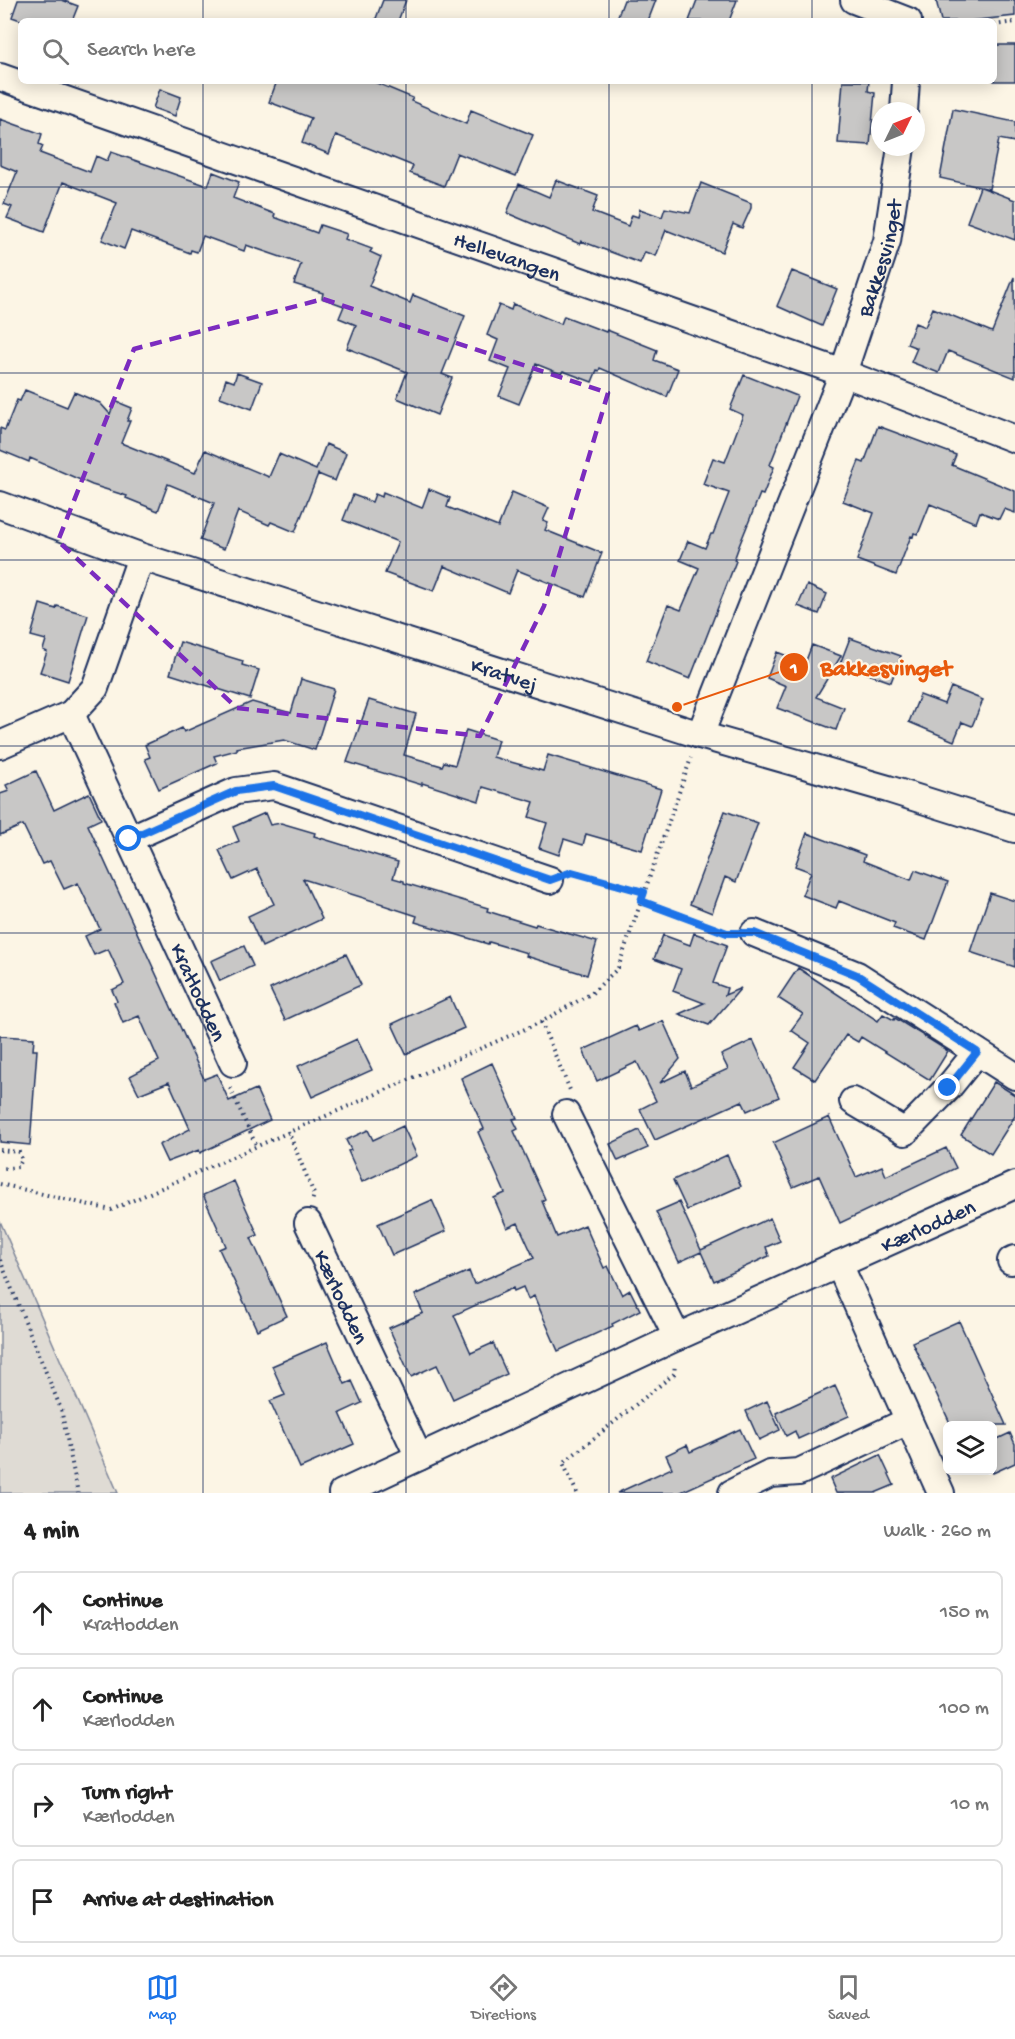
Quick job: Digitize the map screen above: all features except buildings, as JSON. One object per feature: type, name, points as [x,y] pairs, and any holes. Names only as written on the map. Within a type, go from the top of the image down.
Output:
[{"type":"street","points":[[854,0],[901,18]]},
{"type":"street","points":[[906,0],[909,18]]},
{"type":"street","name":"Hellevangen","points":[[0,76],[18,82]]},
{"type":"street","name":"Hellevangen","points":[[23,84],[843,372],[1015,439]]},
{"type":"street","points":[[905,102],[906,84]]},
{"type":"street","name":"Bakkesvinget","points":[[700,735],[843,372],[887,242],[900,156]]},
{"type":"street","name":"Kratvej","points":[[0,505],[141,556],[700,735],[888,789],[1015,829]]},
{"type":"street","points":[[0,745],[71,714],[95,688],[141,556]]},
{"type":"street","name":"Kratlodden","points":[[71,714],[233,1064]]},
{"type":"street","points":[[129,839],[236,791],[274,786],[550,880]]},
{"type":"street","points":[[754,933],[857,975],[1015,1076]]},
{"type":"street","points":[[853,1101],[905,1132],[948,1088],[977,1052]]},
{"type":"street","points":[[566,1114],[677,1337]]},
{"type":"street","name":"Kærlodden","points":[[342,1493],[677,1337],[1015,1185]]},
{"type":"street","name":"Kærlodden","points":[[308,1223],[419,1457]]},
{"type":"street","points":[[839,1264],[941,1493]]},
{"type":"street","points":[[732,1493],[771,1474],[799,1472],[909,1420]]},
{"type":"path","points":[[997,25],[1015,22]]},
{"type":"path","points":[[0,1184],[111,1210],[541,1022],[592,993],[618,968],[700,735]]},
{"type":"path","points":[[550,880],[572,872],[644,892]]},
{"type":"path","points":[[641,901],[727,933],[754,933]]},
{"type":"path","points":[[541,1022],[571,1088],[566,1114]]},
{"type":"path","name":"Kratlodden","points":[[233,1064],[229,1084],[256,1145]]},
{"type":"path","name":"Kærlodden","points":[[288,1131],[314,1194],[308,1223]]},
{"type":"path","points":[[0,1150],[19,1152],[22,1160],[18,1167],[0,1169]]},
{"type":"path","points":[[0,1260],[62,1409],[78,1493]]},
{"type":"path","points":[[577,1493],[563,1463],[674,1374],[677,1337]]},
{"type":"highlighted area","points":[[323,299],[608,393],[544,606],[480,736],[237,708],[58,541],[134,349]]},
{"type":"shaded area","points":[[0,1221],[118,1493],[0,1493]]},
{"type":"place","name":"Bakkesvinget","points":[[677,707]]},
{"type":"route","points":[[129,839],[236,791],[274,786],[550,880],[572,872],[644,892],[641,901],[727,933],[754,933],[857,975],[977,1052],[948,1088]]}]
